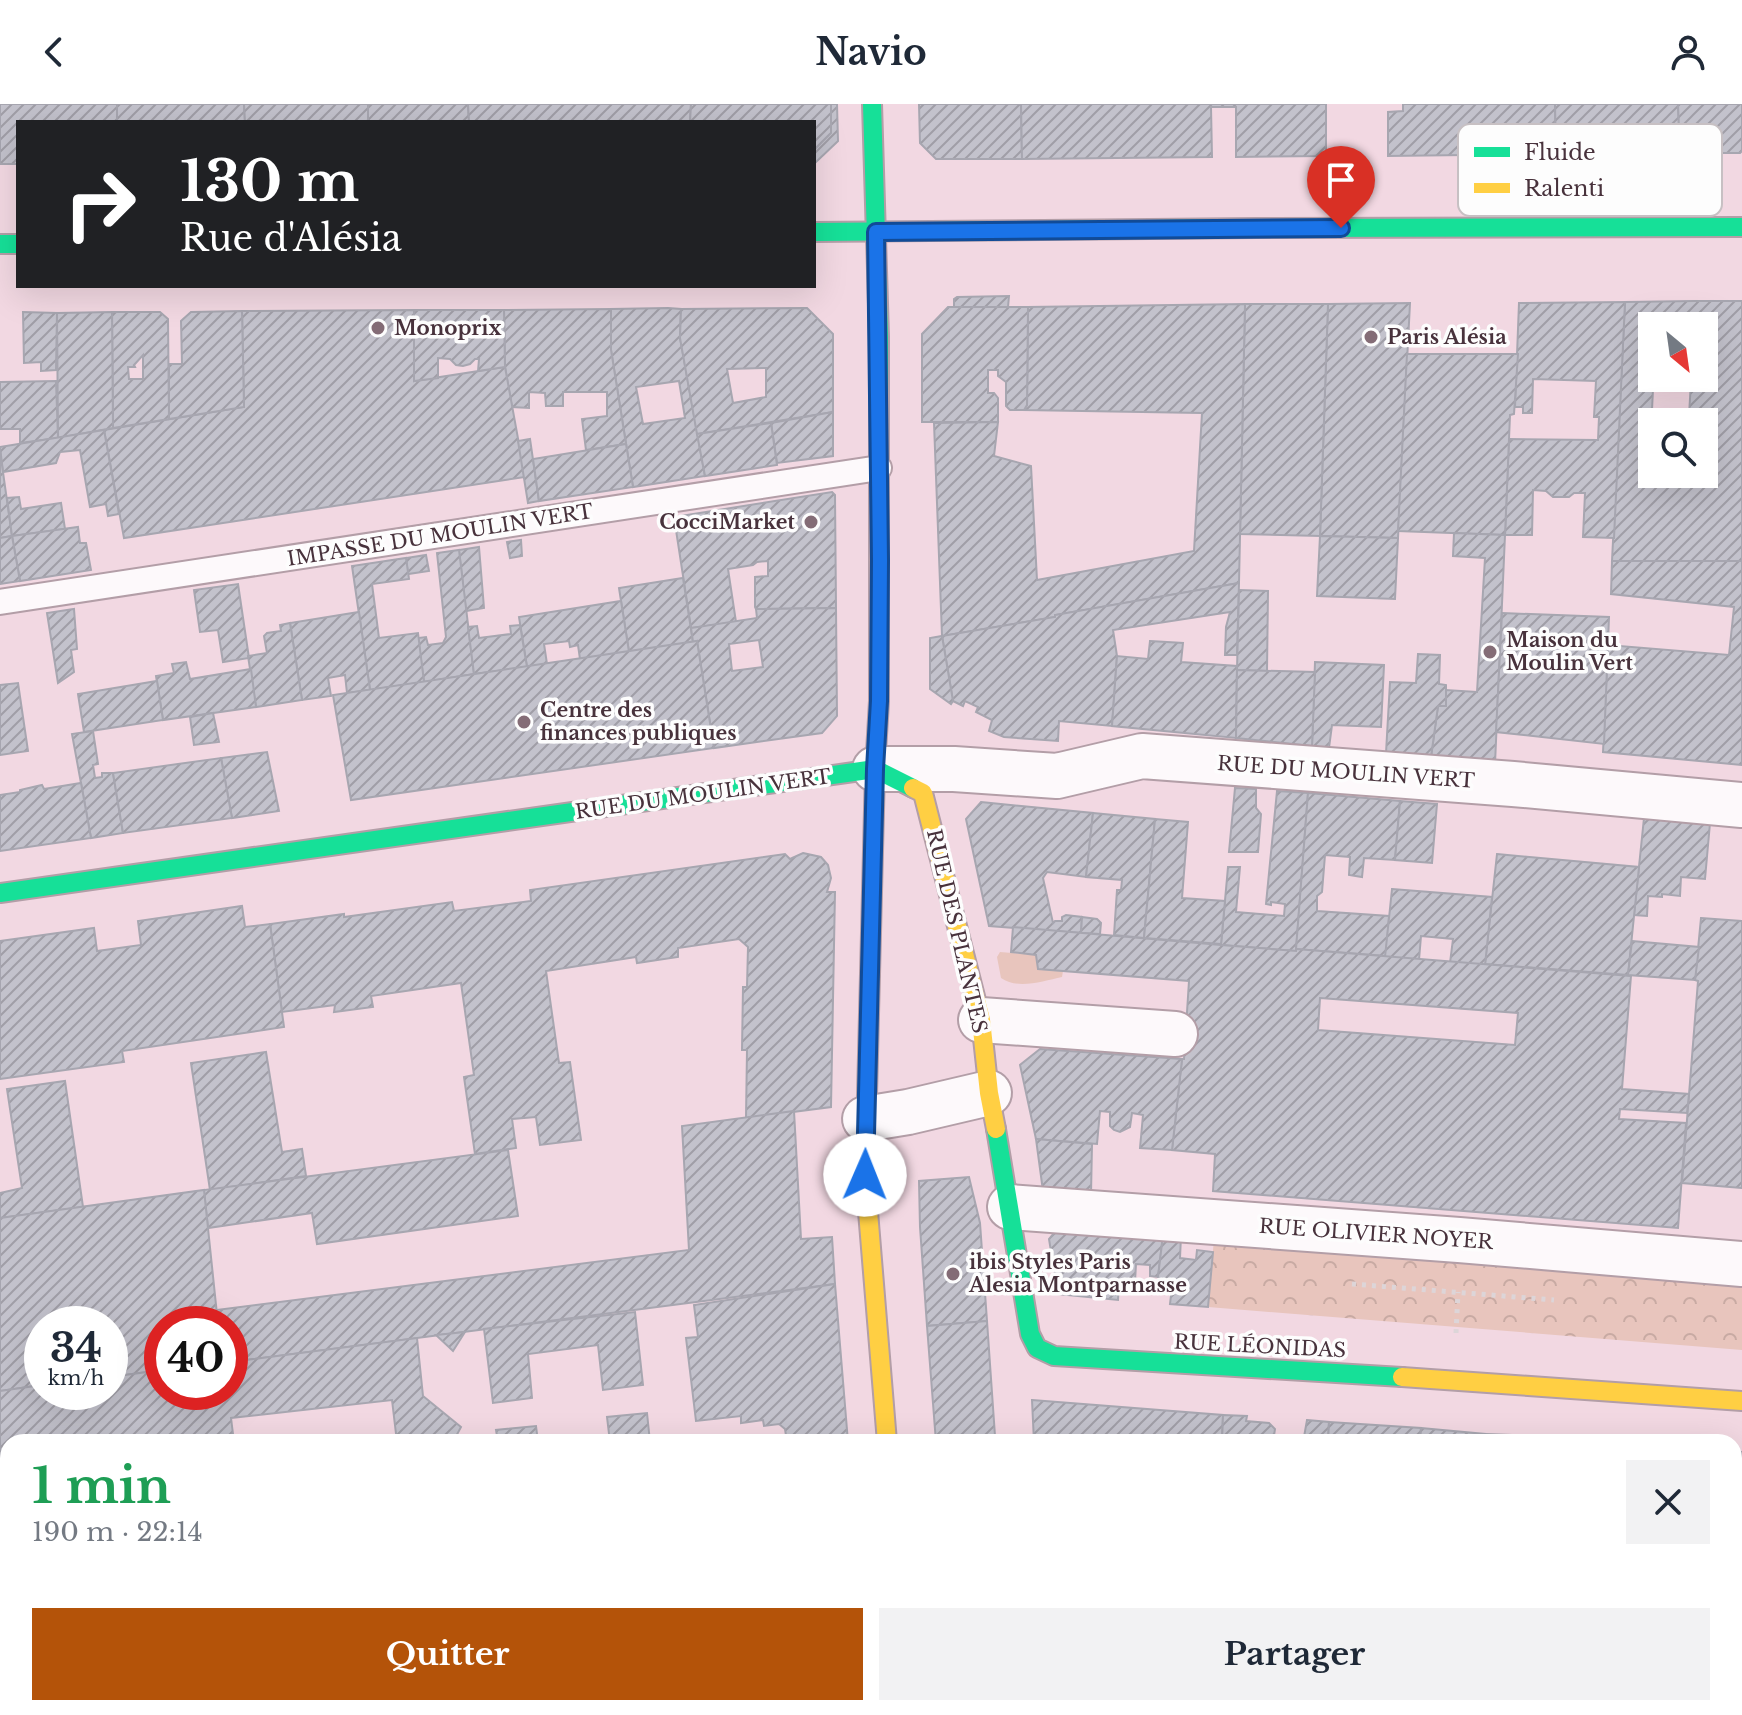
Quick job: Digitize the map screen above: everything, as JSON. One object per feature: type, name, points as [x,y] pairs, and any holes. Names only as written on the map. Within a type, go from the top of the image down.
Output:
[{"type":"street","points":[[872,104],[879,468],[879,701],[865,1175],[886,1434]]},
{"type":"street","points":[[816,232],[1742,227]]},
{"type":"street","name":"RUE DU MOULIN VERT","points":[[0,893],[875,769],[954,769],[1057,776],[1142,756],[1742,805]]},
{"type":"street","name":"RUE DES PLANTES","points":[[875,769],[923,793],[981,1020],[989,1093]]},
{"type":"street","points":[[981,1020],[1175,1034]]},
{"type":"street","points":[[865,1119],[989,1093]]},
{"type":"street","name":"RUE LÉONIDAS","points":[[989,1093],[1030,1334],[1037,1348],[1054,1356],[1742,1401]]},
{"type":"street","name":"RUE OLIVIER NOYER","points":[[1010,1207],[1742,1264]]},
{"type":"lane","name":"IMPASSE DU MOULIN VERT","points":[[0,602],[879,468]]},
{"type":"path","points":[[1456,1336],[1458,1281]]},
{"type":"path","points":[[1347,1284],[1568,1301]]},
{"type":"green space","points":[[1000,952],[1036,955],[1038,969],[1063,971],[1062,977],[1031,984],[1008,982],[1001,978],[997,957]]},
{"type":"green space","points":[[1214,1239],[1742,1281],[1742,1350],[1208,1307]]},
{"type":"building","points":[[0,104],[117,104],[117,120],[16,120],[16,164],[0,164]]},
{"type":"building","points":[[117,104],[244,104],[245,120],[117,120]]},
{"type":"building","points":[[244,104],[368,104],[368,120],[245,120]]},
{"type":"building","points":[[368,104],[468,104],[469,120],[368,120]]},
{"type":"building","points":[[468,104],[691,104],[690,120],[469,120]]},
{"type":"building","points":[[691,104],[831,104],[831,133],[816,148],[816,120],[690,120]]},
{"type":"building","points":[[831,104],[837,104],[838,141],[816,162],[816,148],[831,133]]},
{"type":"building","points":[[919,104],[1021,104],[1022,159],[936,159],[920,143]]},
{"type":"building","points":[[1021,104],[1326,104],[1326,156],[1236,157],[1236,107],[1211,107],[1212,157],[1022,159]]},
{"type":"building","points":[[1403,104],[1555,104],[1555,124],[1458,124],[1458,155],[1388,156],[1388,112],[1403,111]]},
{"type":"building","points":[[1555,104],[1678,104],[1679,124],[1555,124]]},
{"type":"building","points":[[1678,104],[1742,104],[1742,151],[1722,153],[1722,124],[1679,124]]},
{"type":"building","points":[[1009,296],[1008,307],[954,308],[957,297]]},
{"type":"building","points":[[1742,301],[1742,561],[1612,561],[1625,302]],"holes":[[[1638,312],[1718,312],[1718,392],[1690,392],[1689,408],[1718,408],[1718,488],[1638,488],[1638,408],[1652,408],[1653,392],[1638,392]]]},
{"type":"building","points":[[1625,302],[1614,538],[1583,537],[1585,493],[1553,497],[1546,491],[1533,490],[1532,535],[1505,535],[1509,439],[1598,440],[1599,417],[1594,417],[1596,381],[1533,379],[1532,413],[1523,413],[1523,407],[1515,407],[1519,303]]},
{"type":"building","points":[[1410,303],[1398,538],[1320,536],[1328,304]]},
{"type":"building","points":[[1245,304],[1328,304],[1320,536],[1240,534]]},
{"type":"building","points":[[1245,304],[1239,583],[942,636],[934,423],[998,422],[994,456],[1031,466],[1037,580],[1194,551],[1202,413],[1024,410],[1027,405],[1028,307]]},
{"type":"building","points":[[948,307],[1028,307],[1027,405],[1024,410],[1010,410],[1006,406],[1006,382],[998,376],[998,370],[988,370],[988,393],[994,393],[998,398],[998,422],[922,422],[922,334]]},
{"type":"building","points":[[807,308],[833,334],[833,412],[697,434],[680,338],[681,309]],"holes":[[[766,368],[766,397],[733,403],[727,369]]]},
{"type":"building","points":[[611,309],[681,309],[680,338],[705,476],[633,487],[611,350]],"holes":[[[679,381],[685,418],[643,424],[636,387]]]},
{"type":"building","points":[[611,309],[611,350],[626,444],[586,450],[582,419],[607,416],[607,392],[563,392],[563,406],[546,406],[545,393],[529,392],[529,408],[512,407],[505,367],[504,310]]},
{"type":"building","points":[[414,310],[414,381],[505,367],[525,477],[124,538],[104,430],[244,407],[242,311]]},
{"type":"building","points":[[414,310],[504,310],[505,367],[478,371],[479,359],[463,366],[456,365],[450,359],[438,358],[438,378],[414,381]]},
{"type":"building","points":[[242,311],[244,407],[169,419],[169,364],[182,364],[181,321],[191,312]]},
{"type":"building","points":[[23,312],[57,313],[56,370],[41,371],[41,362],[24,363]]},
{"type":"building","points":[[112,312],[160,312],[168,319],[169,419],[113,428]],"holes":[[[143,355],[143,379],[129,379],[128,367],[135,367]]]},
{"type":"building","points":[[112,312],[113,428],[58,438],[57,313]]},
{"type":"building","points":[[1407,354],[1518,354],[1514,414],[1510,415],[1505,535],[1398,531]]},
{"type":"building","points":[[56,381],[58,438],[20,443],[20,429],[0,429],[0,382]]},
{"type":"building","points":[[833,412],[833,456],[777,463],[771,423]]},
{"type":"building","points":[[771,423],[777,465],[705,476],[697,434]]},
{"type":"building","points":[[104,430],[119,514],[108,516],[106,504],[90,507],[80,450],[60,452],[56,463],[3,472],[0,447]]},
{"type":"building","points":[[530,439],[539,501],[528,503],[518,441]]},
{"type":"building","points":[[626,444],[633,487],[539,501],[533,459]]},
{"type":"building","points":[[0,451],[12,536],[0,538]]},
{"type":"building","points":[[832,492],[835,495],[836,608],[756,609],[755,577],[768,576],[768,561],[757,562],[728,569],[736,622],[691,628],[674,517]]},
{"type":"building","points":[[19,497],[21,509],[61,503],[65,529],[12,536],[7,498]]},
{"type":"building","points":[[78,527],[80,543],[86,543],[91,570],[20,581],[12,536]]},
{"type":"building","name":"Maison du Moulin Vert","points":[[1454,533],[1505,535],[1495,764],[1431,757],[1438,706],[1446,706],[1446,690],[1477,692],[1485,558],[1453,556]]},
{"type":"building","points":[[12,536],[20,581],[0,584],[0,538]]},
{"type":"building","points":[[1320,536],[1398,538],[1395,599],[1317,596]]},
{"type":"building","points":[[521,540],[522,556],[510,558],[507,542]]},
{"type":"building","points":[[479,547],[484,608],[466,611],[459,550]]},
{"type":"building","points":[[459,550],[474,674],[424,682],[418,638],[426,637],[428,645],[443,643],[446,637],[437,553]]},
{"type":"building","points":[[426,555],[429,571],[408,574],[406,558]]},
{"type":"building","points":[[406,558],[409,579],[372,584],[379,638],[418,633],[424,682],[370,690],[352,566]]},
{"type":"building","points":[[1612,561],[1742,561],[1742,765],[1603,752],[1608,645],[1729,655],[1734,607],[1611,594]]},
{"type":"building","points":[[683,578],[693,642],[629,652],[619,588]]},
{"type":"building","points":[[1239,583],[1237,655],[1225,655],[1230,612],[1113,630],[1117,656],[1112,726],[1059,721],[1058,741],[1004,737],[989,731],[992,720],[976,712],[978,707],[965,701],[963,706],[953,701],[942,636]]},
{"type":"building","points":[[238,584],[249,658],[223,662],[218,630],[200,632],[194,590]]},
{"type":"building","points":[[1239,590],[1268,591],[1267,671],[1237,670]]},
{"type":"building","points":[[621,601],[629,652],[580,659],[578,645],[570,647],[569,641],[544,644],[547,664],[527,667],[519,617]]},
{"type":"building","points":[[836,608],[837,716],[822,733],[714,748],[697,641],[693,642],[691,628],[757,618],[756,609]],"holes":[[[759,640],[763,667],[732,671],[729,644]]]},
{"type":"building","points":[[74,609],[77,649],[71,650],[74,672],[58,683],[47,613]]},
{"type":"building","points":[[359,612],[370,690],[347,693],[345,675],[328,678],[331,696],[302,700],[290,623]]},
{"type":"building","points":[[1502,613],[1609,617],[1604,744],[1496,732]]},
{"type":"building","points":[[290,623],[302,700],[256,707],[248,656],[267,653],[264,636],[281,631],[280,625]]},
{"type":"building","points":[[520,625],[527,667],[474,674],[468,627],[477,626],[479,638],[511,634],[510,626]]},
{"type":"building","points":[[942,636],[951,704],[930,689],[930,638]]},
{"type":"building","name":"Centre des finances publiques","points":[[697,641],[714,748],[351,800],[333,695]]},
{"type":"building","points":[[1150,641],[1183,643],[1181,662],[1237,666],[1236,738],[1112,726],[1117,656],[1148,659]]},
{"type":"building","points":[[1418,654],[1440,655],[1439,684],[1446,685],[1446,706],[1438,706],[1431,757],[1386,753],[1390,682],[1416,683]]},
{"type":"building","points":[[186,662],[190,679],[251,669],[256,707],[163,720],[156,676],[174,673],[172,664]]},
{"type":"building","points":[[1315,662],[1384,665],[1381,727],[1332,725],[1329,748],[1312,746]]},
{"type":"building","points":[[1237,670],[1315,672],[1312,746],[1236,738]]},
{"type":"building","points":[[157,681],[163,720],[84,732],[78,694]]},
{"type":"building","points":[[18,683],[28,751],[0,755],[0,685]]},
{"type":"building","points":[[213,713],[219,742],[194,745],[190,717]]},
{"type":"building","points":[[93,731],[98,764],[93,765],[95,778],[102,777],[102,773],[113,773],[123,833],[91,838],[72,734]]},
{"type":"building","points":[[267,752],[279,811],[232,818],[221,758]]},
{"type":"building","points":[[221,758],[232,818],[123,833],[113,773]]},
{"type":"building","points":[[81,783],[91,838],[0,851],[0,795],[42,785],[44,789]]},
{"type":"building","points":[[1235,788],[1256,789],[1256,808],[1261,814],[1258,852],[1229,852]]},
{"type":"building","points":[[1277,791],[1308,793],[1296,951],[1221,945],[1228,867],[1240,867],[1236,912],[1284,916],[1285,904],[1266,904]]},
{"type":"building","points":[[1308,793],[1400,801],[1395,860],[1364,858],[1362,877],[1349,875],[1350,857],[1325,855],[1322,892],[1317,896],[1317,911],[1389,916],[1386,956],[1296,949]]},
{"type":"building","points":[[1400,801],[1437,804],[1432,863],[1395,860]]},
{"type":"building","points":[[981,802],[1093,813],[1086,877],[1047,872],[1043,878],[1053,923],[1062,921],[1066,915],[1082,917],[1081,933],[989,926],[966,819]]},
{"type":"building","points":[[1093,813],[1155,819],[1144,938],[1114,935],[1117,890],[1121,890],[1122,880],[1086,877]]},
{"type":"building","points":[[1644,818],[1710,823],[1705,879],[1681,877],[1680,896],[1648,896],[1647,916],[1634,915]]},
{"type":"building","points":[[1155,819],[1188,822],[1182,898],[1225,901],[1221,944],[1144,938]]},
{"type":"building","points":[[803,853],[821,857],[828,865],[831,878],[827,892],[835,892],[831,1107],[746,1118],[747,1050],[742,1050],[743,987],[747,987],[748,947],[739,939],[678,948],[678,957],[637,963],[636,957],[546,971],[559,1063],[570,1062],[581,1140],[540,1145],[536,1117],[512,1119],[516,1148],[475,1154],[464,1077],[474,1075],[461,983],[371,996],[373,1007],[334,1012],[335,1005],[282,1012],[270,924],[452,902],[454,911],[531,901],[530,890],[785,854],[790,859]]},
{"type":"building","points":[[1497,854],[1639,867],[1628,975],[1485,964]]},
{"type":"building","points":[[1392,889],[1492,897],[1485,965],[1450,963],[1453,939],[1421,936],[1419,960],[1385,957]]},
{"type":"building","points":[[242,906],[245,927],[270,924],[284,1027],[122,1051],[124,1062],[0,1079],[0,941],[94,928],[97,951],[141,945],[138,921]]},
{"type":"building","points":[[1082,917],[1097,919],[1101,923],[1100,934],[1081,933]]},
{"type":"building","points":[[1701,918],[1742,921],[1742,1188],[1682,1183]]},
{"type":"building","points":[[1013,927],[1631,976],[1622,1089],[1689,1094],[1687,1113],[1620,1109],[1619,1119],[1686,1123],[1678,1228],[1213,1191],[1215,1154],[1172,1150],[1184,1059],[1189,981],[1038,969],[1036,955],[1011,952]],"holes":[[[1320,998],[1518,1013],[1515,1045],[1318,1030]]]},
{"type":"building","points":[[1632,941],[1699,947],[1695,980],[1628,975]]},
{"type":"building","points":[[1040,1049],[1182,1059],[1172,1150],[1140,1148],[1143,1115],[1132,1113],[1130,1127],[1120,1132],[1110,1126],[1110,1112],[1100,1111],[1097,1144],[1036,1139],[1020,1065]]},
{"type":"building","points":[[266,1052],[282,1152],[302,1149],[306,1176],[210,1190],[191,1063]]},
{"type":"building","points":[[65,1081],[83,1207],[0,1218],[0,1193],[22,1188],[7,1089]]},
{"type":"building","points":[[794,1111],[801,1239],[832,1237],[835,1284],[248,1360],[248,1306],[689,1250],[682,1126]]},
{"type":"building","points":[[1036,1139],[1092,1144],[1091,1195],[1043,1191]]},
{"type":"building","points":[[508,1150],[518,1216],[317,1244],[312,1213],[208,1228],[204,1190]]},
{"type":"building","name":"ibis Styles Paris Alesia Montparnasse","points":[[969,1177],[980,1223],[987,1321],[927,1326],[919,1181]]},
{"type":"building","points":[[204,1190],[216,1306],[144,1306],[144,1372],[128,1375],[128,1306],[24,1306],[24,1388],[0,1391],[0,1218]]},
{"type":"building","points":[[1059,1227],[1163,1235],[1158,1277],[1150,1276],[1150,1265],[1136,1264],[1135,1282],[1119,1281],[1118,1300],[1058,1294],[1049,1239]]},
{"type":"building","points":[[1163,1235],[1181,1236],[1180,1258],[1196,1260],[1197,1250],[1213,1252],[1208,1307],[1170,1304],[1172,1287],[1158,1277]]},
{"type":"building","points":[[835,1284],[847,1434],[786,1434],[779,1424],[764,1426],[763,1420],[741,1423],[741,1416],[696,1421],[686,1338],[698,1337],[694,1305]]},
{"type":"building","points":[[635,1312],[643,1385],[603,1390],[598,1345],[528,1354],[532,1398],[493,1403],[484,1329]]},
{"type":"building","points":[[987,1321],[995,1434],[935,1434],[927,1326]]},
{"type":"building","points":[[465,1332],[453,1351],[436,1335]]},
{"type":"building","points":[[417,1338],[423,1396],[461,1427],[457,1434],[396,1434],[392,1400],[231,1418],[233,1434],[0,1434],[0,1391],[24,1388],[24,1410],[128,1410],[128,1375],[144,1372],[144,1410],[248,1410],[248,1360]]},
{"type":"building","points":[[1032,1400],[1223,1415],[1222,1434],[1034,1434]]},
{"type":"building","points":[[647,1413],[649,1434],[609,1434],[607,1417]]},
{"type":"building","points":[[1223,1415],[1247,1416],[1246,1421],[1269,1423],[1275,1429],[1274,1434],[1222,1434]]},
{"type":"building","points":[[1307,1420],[1329,1422],[1328,1434],[1305,1434]]},
{"type":"building","points":[[1329,1422],[1421,1428],[1421,1434],[1328,1434]]},
{"type":"building","points":[[536,1426],[537,1434],[497,1434],[496,1430]]},
{"type":"building","points":[[1421,1428],[1485,1434],[1421,1434]]},
{"type":"traffic: fast","points":[[870,974],[879,701],[879,337],[872,104]]},
{"type":"traffic: fast","points":[[816,232],[1742,227]]},
{"type":"traffic: fast","points":[[0,244],[16,244]]},
{"type":"traffic: fast","points":[[0,893],[875,769],[913,788]]},
{"type":"traffic: fast","points":[[996,1129],[1030,1334],[1037,1348],[1054,1356],[1402,1377]]},
{"type":"traffic: slow","points":[[913,788],[923,793],[981,1020],[996,1129]]},
{"type":"traffic: slow","points":[[870,974],[865,1175],[886,1434]]},
{"type":"traffic: slow","points":[[1402,1377],[1742,1401]]},
{"type":"place","name":"Monoprix","points":[[378,328]]},
{"type":"place","name":"Paris Alésia","points":[[1371,337]]},
{"type":"place","name":"CocciMarket","points":[[811,522]]},
{"type":"place","name":"Maison du Moulin Vert","points":[[1490,652]]},
{"type":"place","name":"Centre des finances publiques","points":[[524,722]]},
{"type":"place","name":"ibis Styles Paris Alesia Montparnasse","points":[[953,1274]]},
{"type":"route","points":[[865,1175],[879,701],[876,232],[1341,228]]}]
